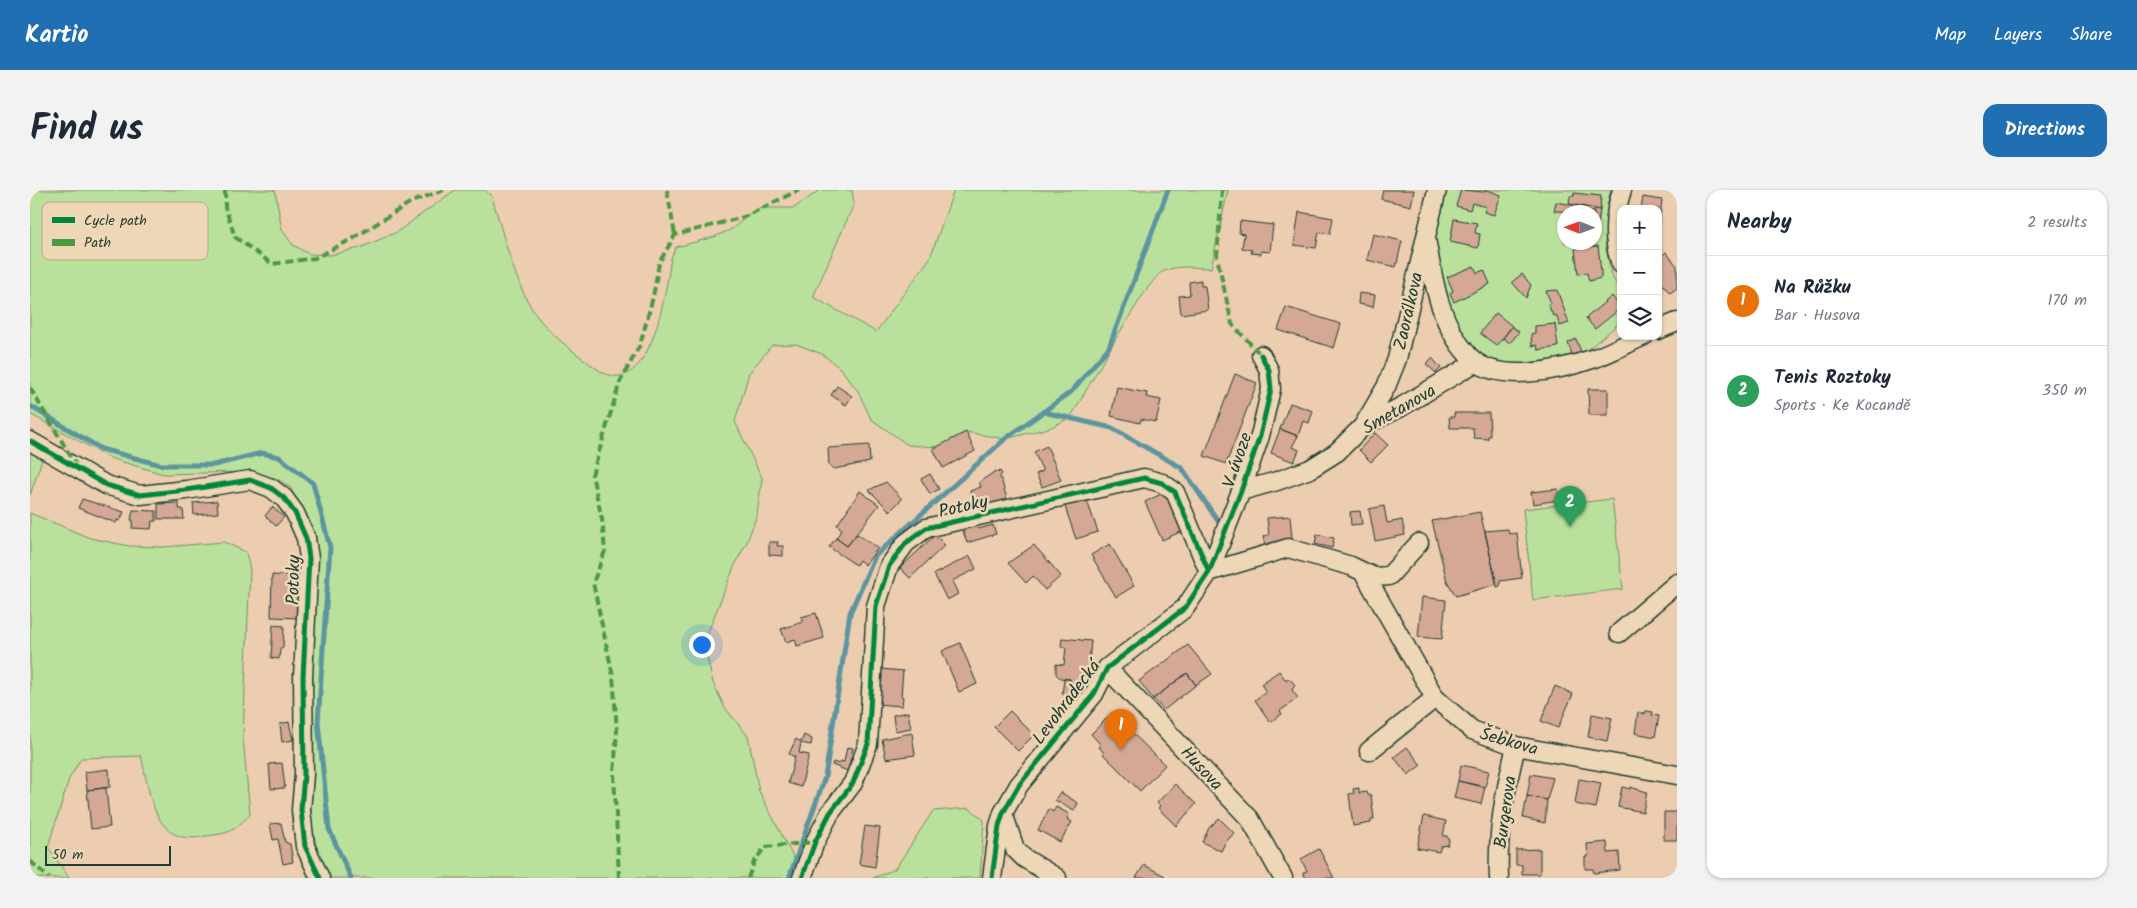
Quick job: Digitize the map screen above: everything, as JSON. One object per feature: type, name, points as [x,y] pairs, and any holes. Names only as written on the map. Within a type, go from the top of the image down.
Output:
[{"type":"street","name":"Zaorálkova","points":[[1363,426],[1386,386],[1397,359],[1437,190]]},
{"type":"street","points":[[1618,250],[1614,223],[1622,190]]},
{"type":"street","points":[[1426,238],[1435,287],[1444,315],[1462,347],[1476,362],[1489,370],[1529,373],[1595,358],[1625,341]]},
{"type":"street","points":[[1662,328],[1677,322]]},
{"type":"street","name":"V úvoze","points":[[1209,572],[1241,491],[1260,436],[1271,388],[1269,370],[1261,355]]},
{"type":"street","name":"Smetanova","points":[[1241,491],[1278,481],[1310,469],[1337,452],[1363,426],[1402,407],[1476,362]]},
{"type":"street","name":"Potoky","points":[[30,441],[106,485],[140,495],[250,480],[270,488],[284,498],[295,514],[306,538],[309,558],[303,677],[304,775],[301,810],[305,846],[320,878]]},
{"type":"street","name":"Potoky","points":[[802,878],[815,842],[830,813],[853,783],[868,744],[876,606],[889,566],[906,543],[926,528],[1144,478],[1162,483],[1176,492],[1209,572]]},
{"type":"street","points":[[1209,572],[1288,548],[1351,566],[1374,577],[1389,576],[1419,542]]},
{"type":"street","name":"Levohradecká","points":[[992,878],[999,826],[1003,813],[1019,785],[1094,694],[1107,668],[1185,608],[1209,572]]},
{"type":"street","points":[[1364,572],[1435,698],[1369,751]]},
{"type":"street","points":[[1619,633],[1677,583]]},
{"type":"street","name":"Husova","points":[[1107,668],[1250,819],[1283,878]]},
{"type":"street","name":"Šebkova","points":[[1435,698],[1472,730],[1516,746],[1677,776]]},
{"type":"street","name":"Burgerova","points":[[1498,878],[1502,807],[1516,746]]},
{"type":"street","points":[[1003,813],[1015,848],[1024,858],[1057,878]]},
{"type":"green space","points":[[30,190],[275,190],[282,230],[293,245],[309,254],[330,255],[360,248],[397,232],[455,190],[485,190],[492,197],[523,293],[539,319],[559,340],[582,358],[597,369],[615,376],[631,372],[643,358],[652,339],[660,316],[671,258],[676,247],[714,237],[732,229],[753,211],[762,208],[794,208],[820,190],[852,190],[854,204],[813,297],[876,332],[930,258],[954,190],[1228,190],[1211,268],[1174,268],[1162,272],[1154,279],[1130,315],[1070,418],[1049,428],[1005,439],[966,432],[937,447],[908,445],[871,419],[858,391],[841,369],[822,354],[796,344],[772,345],[749,373],[735,422],[762,478],[757,515],[708,632],[707,657],[713,683],[725,708],[748,736],[759,791],[804,878],[328,878],[320,864],[310,817],[300,508],[290,487],[275,478],[242,472],[163,474],[110,458],[30,414]]},
{"type":"green space","points":[[1445,190],[1611,190],[1608,201],[1605,242],[1611,275],[1617,285],[1617,325],[1582,354],[1537,368],[1504,367],[1474,350],[1444,312],[1438,279],[1435,236]]},
{"type":"green space","points":[[30,445],[44,454],[30,495]]},
{"type":"green space","points":[[1612,499],[1623,589],[1533,600],[1523,509]]},
{"type":"green space","points":[[30,513],[90,538],[129,546],[163,547],[224,542],[246,552],[250,570],[243,737],[250,815],[234,829],[219,834],[188,838],[175,834],[165,826],[157,814],[141,756],[81,758],[69,779],[48,847],[69,878],[30,878]]},
{"type":"green space","points":[[969,808],[984,820],[980,878],[873,878],[895,869],[933,811]]},
{"type":"building","points":[[1383,190],[1414,190],[1411,206],[1381,199]]},
{"type":"building","points":[[1461,190],[1484,192],[1487,190],[1501,195],[1494,215],[1484,212],[1486,207],[1472,203],[1470,210],[1456,206]]},
{"type":"building","points":[[1574,193],[1601,196],[1600,205],[1569,204],[1570,196],[1574,196]]},
{"type":"building","points":[[1643,197],[1662,200],[1661,205],[1642,205]]},
{"type":"building","points":[[1556,202],[1572,205],[1557,205],[1557,211],[1554,211]]},
{"type":"building","points":[[1299,212],[1333,218],[1330,234],[1319,232],[1316,248],[1294,245]]},
{"type":"building","points":[[1454,219],[1477,223],[1475,233],[1480,234],[1478,248],[1450,242]]},
{"type":"building","points":[[1240,221],[1273,225],[1270,252],[1261,251],[1261,254],[1251,253],[1252,250],[1242,248],[1244,234],[1239,233]]},
{"type":"building","points":[[1373,234],[1402,241],[1396,267],[1367,260]]},
{"type":"building","points":[[1575,250],[1598,250],[1601,278],[1589,281],[1587,273],[1578,274]]},
{"type":"building","points":[[1666,252],[1677,266],[1677,288],[1670,293],[1662,284],[1662,256]]},
{"type":"building","points":[[1474,266],[1477,273],[1484,270],[1490,284],[1454,302],[1450,293],[1453,291],[1447,277]]},
{"type":"building","points":[[1522,274],[1531,285],[1526,298],[1512,282]]},
{"type":"building","points":[[1201,280],[1201,286],[1205,286],[1208,310],[1181,314],[1179,296],[1190,295],[1189,282]]},
{"type":"building","points":[[1557,290],[1569,323],[1560,326],[1556,315],[1553,316],[1548,304],[1551,303],[1546,291]]},
{"type":"building","points":[[1359,293],[1375,295],[1373,307],[1358,304]]},
{"type":"building","points":[[1612,296],[1617,303],[1617,311],[1595,329],[1586,318]]},
{"type":"building","points":[[1286,307],[1341,324],[1334,348],[1278,330]]},
{"type":"building","points":[[1496,313],[1512,326],[1497,346],[1480,333]]},
{"type":"building","points":[[1555,324],[1558,347],[1538,350],[1537,345],[1532,346],[1531,334],[1535,333],[1535,326]]},
{"type":"building","points":[[1512,327],[1519,332],[1510,343],[1503,338]]},
{"type":"building","points":[[1576,339],[1582,354],[1573,357],[1568,343]]},
{"type":"building","points":[[1432,358],[1441,368],[1436,373],[1426,364]]},
{"type":"building","points":[[1235,374],[1257,383],[1226,464],[1204,456]]},
{"type":"building","points":[[837,386],[852,396],[846,405],[831,395]]},
{"type":"building","points":[[1117,387],[1147,393],[1146,397],[1161,400],[1156,422],[1141,419],[1140,423],[1111,416]]},
{"type":"building","points":[[1588,389],[1608,389],[1608,415],[1589,415]]},
{"type":"building","points":[[1290,403],[1313,411],[1309,423],[1303,421],[1298,436],[1280,429]]},
{"type":"building","points":[[1454,413],[1489,413],[1490,436],[1488,436],[1488,439],[1474,438],[1473,428],[1450,428],[1449,417],[1454,417]]},
{"type":"building","points":[[1280,429],[1298,436],[1292,447],[1299,450],[1294,462],[1271,453]]},
{"type":"building","points":[[966,432],[975,451],[943,468],[933,449]]},
{"type":"building","points":[[1375,433],[1388,445],[1371,462],[1359,450]]},
{"type":"building","points":[[869,445],[870,462],[834,469],[829,466],[828,448]]},
{"type":"building","points":[[1047,446],[1061,480],[1042,487],[1036,474],[1043,471],[1034,452]]},
{"type":"building","points":[[996,471],[998,473],[1000,471],[1002,474],[1000,476],[1007,499],[976,509],[970,491],[981,487],[979,482]]},
{"type":"building","points":[[930,474],[939,489],[930,494],[921,479]]},
{"type":"building","points":[[886,482],[902,499],[890,511],[869,490]]},
{"type":"building","points":[[1558,489],[1559,500],[1533,504],[1531,492]]},
{"type":"building","points":[[860,491],[879,505],[847,546],[836,538],[842,529],[837,525]]},
{"type":"building","points":[[1167,491],[1185,530],[1162,540],[1145,502]]},
{"type":"building","points":[[1085,495],[1098,532],[1076,539],[1063,501]]},
{"type":"building","points":[[82,499],[124,512],[120,521],[117,520],[116,523],[78,508]]},
{"type":"building","points":[[217,501],[218,513],[194,515],[193,503]]},
{"type":"building","points":[[179,503],[179,509],[183,509],[184,519],[158,519],[158,504]]},
{"type":"building","points":[[1384,506],[1387,523],[1402,520],[1405,535],[1375,541],[1369,509]]},
{"type":"building","points":[[272,507],[284,517],[276,526],[265,516]]},
{"type":"building","points":[[133,510],[156,511],[156,521],[152,521],[151,529],[132,528]]},
{"type":"building","points":[[1360,511],[1362,524],[1351,525],[1350,512]]},
{"type":"building","points":[[1480,512],[1497,584],[1456,596],[1447,581],[1432,521]]},
{"type":"building","points":[[1290,516],[1292,539],[1280,544],[1265,546],[1263,536],[1269,535],[1267,518]]},
{"type":"building","points":[[976,521],[978,529],[993,525],[996,534],[967,543],[961,525]]},
{"type":"building","points":[[1508,529],[1509,534],[1517,533],[1522,578],[1500,581],[1500,586],[1497,587],[1485,531]]},
{"type":"building","points":[[857,534],[878,548],[865,565],[859,560],[856,565],[829,547],[836,538],[847,546]]},
{"type":"building","points":[[1317,534],[1334,538],[1332,548],[1315,544]]},
{"type":"building","points":[[935,535],[945,545],[910,578],[900,568]]},
{"type":"building","points":[[769,542],[778,542],[777,546],[783,546],[783,556],[769,555]]},
{"type":"building","points":[[1110,544],[1134,586],[1116,597],[1091,555]]},
{"type":"building","points":[[1034,545],[1061,576],[1045,590],[1033,576],[1026,583],[1008,563]]},
{"type":"building","points":[[970,556],[976,569],[952,581],[958,594],[947,600],[934,574]]},
{"type":"building","points":[[272,575],[294,576],[293,592],[301,595],[299,618],[271,617]]},
{"type":"building","points":[[1422,597],[1446,600],[1442,639],[1418,637]]},
{"type":"building","points":[[816,613],[824,638],[797,646],[795,639],[786,642],[781,629],[803,622],[801,617]]},
{"type":"building","points":[[273,625],[284,626],[283,648],[280,648],[279,659],[271,658]]},
{"type":"building","points":[[1062,638],[1091,641],[1087,684],[1070,683],[1070,679],[1060,678],[1056,674],[1056,664],[1064,665],[1066,647],[1061,647]]},
{"type":"building","points":[[960,643],[977,684],[959,692],[942,651]]},
{"type":"building","points":[[1188,645],[1212,674],[1196,685],[1187,673],[1153,699],[1139,681]]},
{"type":"building","points":[[880,669],[903,671],[902,706],[876,704]]},
{"type":"building","points":[[1279,671],[1285,679],[1290,679],[1295,685],[1292,690],[1298,698],[1280,711],[1282,714],[1270,722],[1255,700],[1266,692],[1261,684]]},
{"type":"building","points":[[1187,673],[1196,685],[1164,710],[1153,699]]},
{"type":"building","points":[[1064,679],[1070,679],[1070,683],[1087,684],[1083,696],[1062,694]]},
{"type":"building","points":[[1555,686],[1573,694],[1558,728],[1541,721]]},
{"type":"building","points":[[1010,711],[1034,735],[1018,751],[994,727]]},
{"type":"building","points":[[1646,711],[1653,712],[1652,715],[1659,716],[1655,737],[1635,733],[1638,712],[1645,714]]},
{"type":"building","points":[[908,712],[911,728],[895,731],[893,715]]},
{"type":"building","points":[[1112,713],[1165,765],[1140,791],[1103,754],[1099,747],[1101,745],[1091,734]]},
{"type":"building","points":[[1592,714],[1612,718],[1607,741],[1588,737]]},
{"type":"building","points":[[289,722],[293,740],[282,742],[280,724]]},
{"type":"building","points":[[912,733],[915,755],[886,759],[882,739]]},
{"type":"building","points":[[804,735],[812,739],[811,745],[801,743],[799,753],[809,755],[801,787],[788,783],[795,757],[789,754],[796,739],[801,742]]},
{"type":"building","points":[[847,747],[853,748],[848,771],[832,765],[833,762],[839,764],[841,761],[844,762]]},
{"type":"building","points":[[1407,747],[1421,765],[1408,775],[1394,757]]},
{"type":"building","points":[[282,763],[285,788],[271,789],[269,764]]},
{"type":"building","points":[[1461,765],[1489,771],[1485,787],[1458,781]]},
{"type":"building","points":[[109,769],[110,787],[87,790],[85,772]]},
{"type":"building","points":[[1531,774],[1553,778],[1547,800],[1527,796]]},
{"type":"building","points":[[1579,779],[1601,783],[1596,808],[1575,804]]},
{"type":"building","points":[[1458,781],[1485,787],[1481,804],[1454,798]]},
{"type":"building","points":[[1175,784],[1196,804],[1176,826],[1158,808],[1160,806],[1157,803]]},
{"type":"building","points":[[1622,787],[1630,789],[1630,787],[1647,792],[1643,812],[1618,807]]},
{"type":"building","points":[[106,788],[110,827],[91,829],[87,790]]},
{"type":"building","points":[[1359,788],[1359,793],[1367,792],[1368,795],[1371,795],[1374,819],[1371,820],[1371,823],[1353,826],[1349,794],[1354,793],[1353,789]]},
{"type":"building","points":[[1060,792],[1078,803],[1074,811],[1055,800]]},
{"type":"building","points":[[1527,796],[1547,800],[1545,823],[1523,818]]},
{"type":"building","points":[[1056,807],[1069,814],[1067,819],[1072,822],[1060,842],[1038,830],[1049,809],[1053,812]]},
{"type":"building","points":[[1664,812],[1677,812],[1677,840],[1664,840]]},
{"type":"building","points":[[1424,816],[1446,821],[1443,836],[1447,836],[1449,840],[1448,845],[1441,846],[1439,852],[1417,848]]},
{"type":"building","points":[[1219,818],[1234,833],[1221,851],[1202,842],[1209,828]]},
{"type":"building","points":[[281,823],[285,842],[290,844],[293,862],[283,864],[278,839],[273,840],[270,824]]},
{"type":"building","points":[[865,826],[880,828],[875,867],[859,864]]},
{"type":"building","points":[[1607,842],[1608,853],[1619,852],[1620,870],[1594,873],[1593,869],[1585,869],[1585,857],[1588,857],[1587,844]]},
{"type":"building","points":[[1319,849],[1334,878],[1306,878],[1303,873],[1307,871],[1301,859]]},
{"type":"building","points":[[1540,849],[1540,874],[1522,874],[1522,865],[1516,865],[1516,850]]},
{"type":"building","points":[[1144,865],[1165,876],[1164,878],[1136,878]]},
{"type":"waterway","points":[[789,878],[825,777],[850,613],[875,556],[1005,439],[1071,392],[1109,347],[1168,190]]},
{"type":"waterway","points":[[30,406],[101,449],[161,465],[214,465],[262,453],[279,457],[313,483],[330,547],[318,722],[329,829],[351,878]]},
{"type":"waterway","points":[[1044,412],[1112,428],[1182,468],[1218,521]]},
{"type":"marked path","points":[[225,190],[225,207],[235,237],[272,264],[315,258],[354,238],[411,202],[444,190]]},
{"type":"marked path","points":[[667,190],[675,235]]},
{"type":"marked path","points":[[619,878],[614,774],[617,731],[613,676],[593,583],[605,551],[602,519],[592,475],[620,382],[640,345],[653,297],[659,263],[675,235],[744,217],[799,190]]},
{"type":"marked path","points":[[1222,190],[1217,257],[1232,324],[1261,355]]},
{"type":"marked path","points":[[30,388],[76,465]]},
{"type":"marked path","points":[[748,878],[754,862],[765,847],[815,842]]},
{"type":"marked path","points":[[30,861],[49,878]]},
{"type":"cycle path","points":[[992,878],[999,826],[1003,813],[1019,785],[1094,694],[1107,668],[1185,608],[1209,572],[1241,491],[1260,436],[1271,389],[1269,370],[1261,355]]},
{"type":"cycle path","points":[[30,441],[106,485],[140,495],[250,480],[271,488],[284,498],[295,513],[306,538],[309,558],[303,677],[304,775],[301,810],[305,846],[320,878]]},
{"type":"cycle path","points":[[802,878],[815,842],[830,813],[853,783],[868,744],[876,606],[889,566],[906,543],[926,528],[1144,478],[1162,483],[1175,492],[1209,572]]},
{"type":"place","name":"Tenis Roztoky","points":[[1570,527]]},
{"type":"place","name":"Na Růžku","points":[[1121,750]]}]
